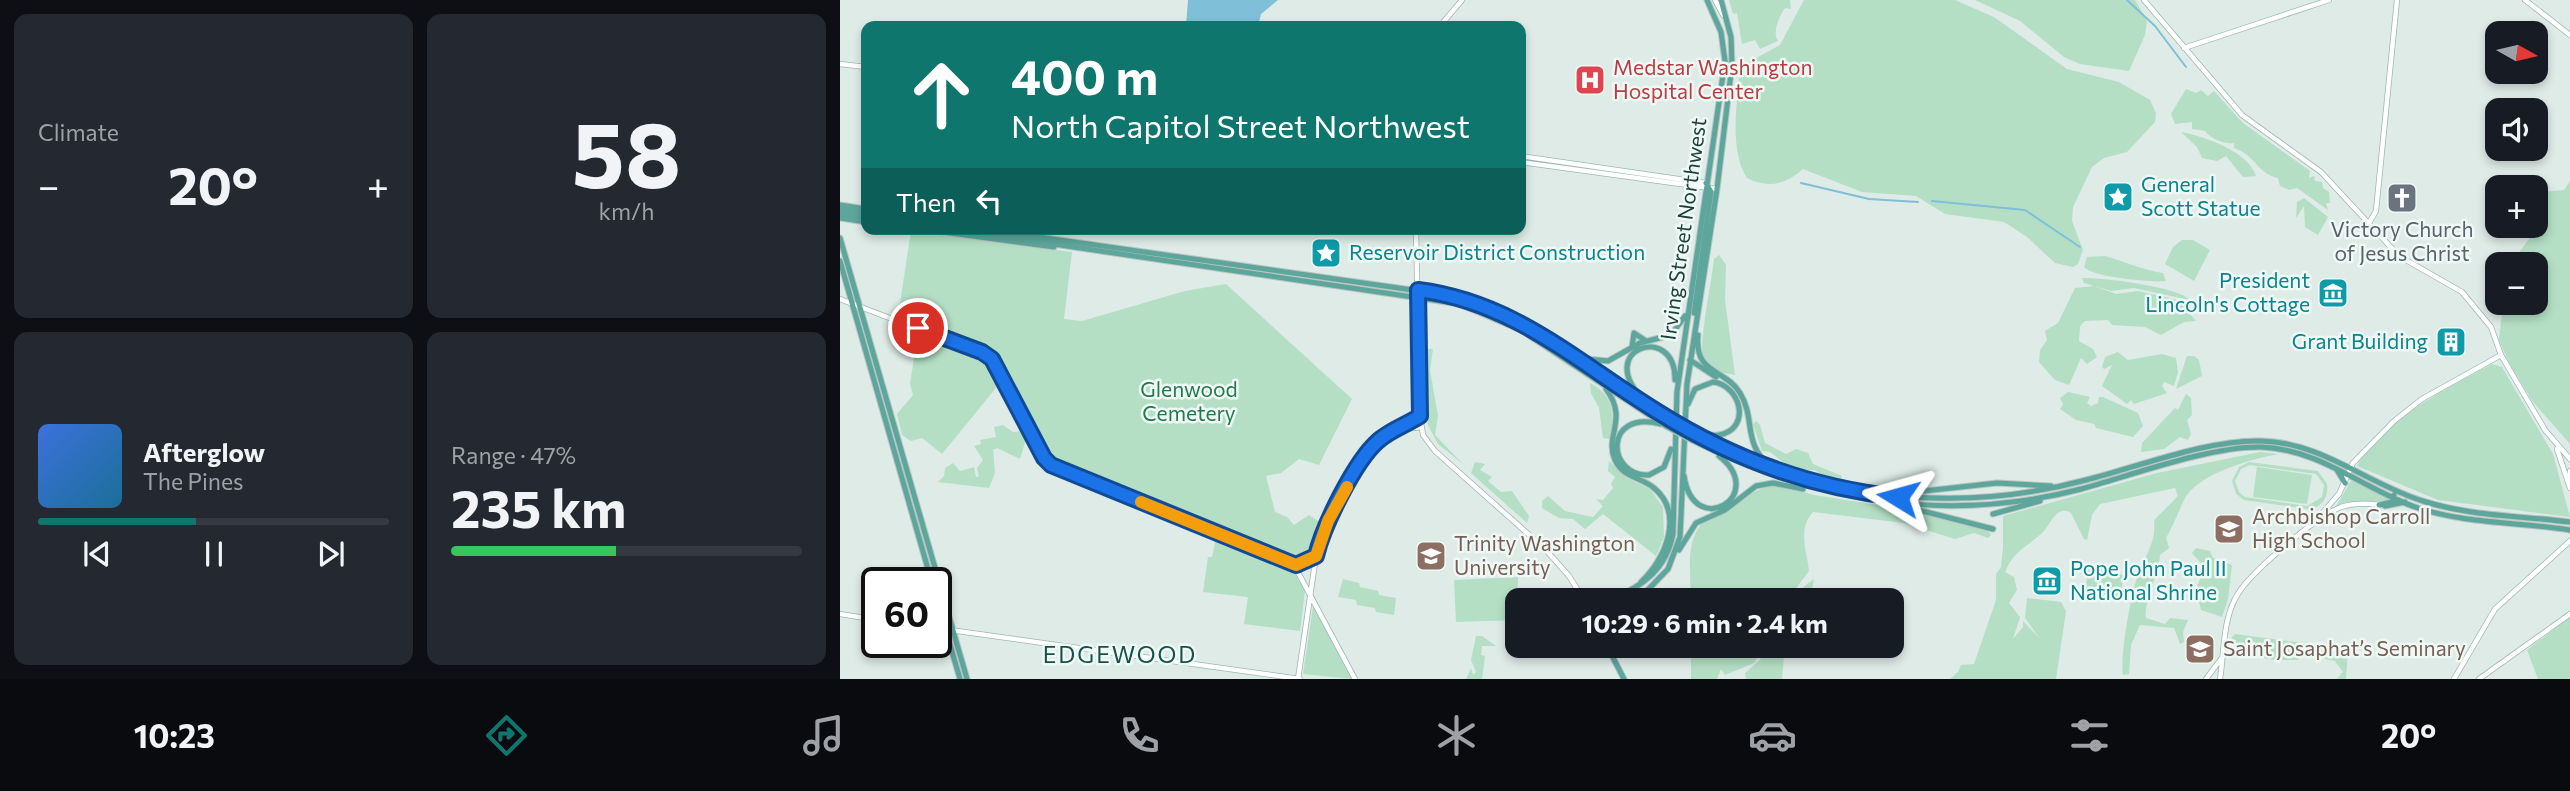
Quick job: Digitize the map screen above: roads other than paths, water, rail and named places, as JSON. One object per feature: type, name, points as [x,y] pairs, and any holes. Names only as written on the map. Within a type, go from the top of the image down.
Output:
[{"type":"main road","name":"Irving Street Northwest","points":[[1682,457],[1683,424],[1702,287],[1710,187],[1725,61],[1721,32],[1707,0]]},
{"type":"main road","points":[[1721,0],[1727,22]]},
{"type":"main road","name":"Irving Street Northwest","points":[[1674,432],[1689,303],[1732,65],[1727,22]]},
{"type":"main road","points":[[1710,187],[1690,344],[1691,357],[1709,374],[1732,384]]},
{"type":"main road","points":[[840,212],[861,214]]},
{"type":"main road","points":[[840,212],[861,214]]},
{"type":"main road","points":[[962,235],[1045,247],[1068,246]]},
{"type":"main road","points":[[992,235],[1418,293],[1466,306],[1504,320],[1666,426],[1711,450],[1768,475],[1816,490]]},
{"type":"main road","points":[[1023,235],[1480,303],[1596,362],[1617,359],[1632,347],[1673,334],[1683,321],[1689,303]]},
{"type":"main road","points":[[840,237],[932,567]]},
{"type":"main road","points":[[840,261],[927,567]]},
{"type":"main road","points":[[1702,287],[1699,353],[1707,368],[1732,384],[1743,400],[1753,446],[1774,469]]},
{"type":"main road","points":[[1632,347],[1634,333],[1646,341]]},
{"type":"main road","points":[[1540,334],[1654,410],[1692,431],[1774,469],[1859,492],[1957,500],[2010,496],[2063,486],[2245,441],[2271,441],[2303,447],[2350,470],[2394,497],[2444,514],[2569,527]]},
{"type":"main road","points":[[1654,410],[1630,386],[1626,375],[1629,358],[1647,346],[1662,349],[1673,361],[1675,412]]},
{"type":"main road","points":[[1683,424],[1690,397],[1700,385],[1718,382],[1732,391],[1740,412],[1732,429],[1716,435],[1692,431]]},
{"type":"main road","points":[[1602,384],[1617,410],[1612,448],[1615,460],[1625,473],[1657,491],[1665,503],[1669,519],[1663,553],[1649,574],[1634,588]]},
{"type":"main road","points":[[1666,426],[1641,420],[1624,428],[1617,445],[1625,466],[1642,475],[1659,471],[1668,460],[1674,432]]},
{"type":"main road","points":[[1635,588],[1656,572],[1672,538],[1674,432]]},
{"type":"main road","points":[[1993,514],[2055,495],[2244,448],[2290,451],[2335,468],[2370,476],[2393,488],[2440,505],[2569,527]]},
{"type":"main road","points":[[1682,457],[1690,499],[1702,508],[1716,508],[1732,499],[1737,480],[1731,467],[1711,450]]},
{"type":"main road","points":[[1672,561],[1681,532],[1682,457]]},
{"type":"main road","points":[[2335,468],[2345,483]]},
{"type":"main road","points":[[1652,588],[1696,523],[1725,510],[1756,486],[1771,483],[1895,504],[1993,529]]},
{"type":"main road","points":[[1859,492],[1906,493],[1997,483],[2063,486]]},
{"type":"main road","points":[[2379,505],[2390,503],[2394,497],[2393,488]]},
{"type":"main road","points":[[1895,504],[1987,505],[2055,495]]},
{"type":"main road","points":[[2379,505],[2390,506],[2405,502]]},
{"type":"main road","points":[[1651,588],[1656,583]]},
{"type":"main road","points":[[952,638],[968,679]]},
{"type":"main road","points":[[952,643],[960,679]]},
{"type":"main road","points":[[1613,658],[1624,679]]},
{"type":"main road","points":[[1614,658],[1615,662]]},
{"type":"street","points":[[1444,21],[1462,0]]},
{"type":"street","name":"Irving Street Northwest","points":[[1715,0],[1727,22]]},
{"type":"street","points":[[2144,0],[2242,115],[2315,167],[2403,259],[2462,292],[2491,327],[2501,355],[2556,445],[2570,488]]},
{"type":"street","points":[[2184,48],[2329,0]]},
{"type":"street","points":[[2369,223],[2376,211],[2397,0]]},
{"type":"street","points":[[2525,0],[2570,35]]},
{"type":"street","points":[[840,64],[861,66]]},
{"type":"street","points":[[1526,157],[1710,187]]},
{"type":"street","points":[[1526,163],[1710,187]]},
{"type":"street","points":[[1416,235],[1421,427],[1433,449],[1545,549],[1575,588]]},
{"type":"street","points":[[840,299],[989,356],[1044,458],[1053,467],[1296,565],[1355,679]]},
{"type":"street","points":[[2315,523],[2345,483],[2350,470],[2378,435],[2413,405],[2501,355]]},
{"type":"street","points":[[952,630],[1299,679],[1316,556],[1333,511],[1367,454],[1378,441],[1420,416]]},
{"type":"street","points":[[1394,431],[1421,427]]},
{"type":"street","points":[[2556,445],[2570,459]]},
{"type":"street","points":[[2570,471],[2570,488]]},
{"type":"street","points":[[2220,679],[2229,615],[2236,597],[2247,582],[2315,523],[2344,506],[2379,505]]},
{"type":"street","points":[[2454,679],[2495,609],[2570,541]]},
{"type":"street","points":[[1296,565],[1316,556]]},
{"type":"street","points":[[840,614],[861,617]]},
{"type":"street","points":[[2479,679],[2570,614]]},
{"type":"street","points":[[2209,678],[2223,655]]},
{"type":"water","points":[[1188,0],[1278,0],[1261,14],[1259,21],[1186,21]]},
{"type":"waterway","points":[[2127,0],[2155,26],[2186,67]]},
{"type":"waterway","points":[[1801,183],[1869,199],[1918,202]]},
{"type":"waterway","points":[[1932,201],[2025,210],[2080,247]]},
{"type":"place","name":"Medstar Washington Hospital Center","points":[[1590,80]]},
{"type":"place","name":"General Scott Statue","points":[[2118,197]]},
{"type":"place","name":"Victory Church of Jesus Christ","points":[[2402,198]]},
{"type":"place","name":"Reservoir District Construction","points":[[1326,253]]},
{"type":"place","name":"President Lincoln's Cottage","points":[[2333,293]]},
{"type":"place","name":"Grant Building","points":[[2451,342]]},
{"type":"place","name":"Archbishop Carroll High School","points":[[2229,529]]},
{"type":"place","name":"Trinity Washington University","points":[[1431,556]]},
{"type":"place","name":"Pope John Paul II National Shrine","points":[[2047,581]]},
{"type":"place","name":"Saint Josaphat’s Seminary","points":[[2200,649]]},
{"type":"district","name":"EDGEWOOD","points":[[1120,655]]},
{"type":"park label","name":"Glenwood Cemetery","points":[[1189,402]]}]
